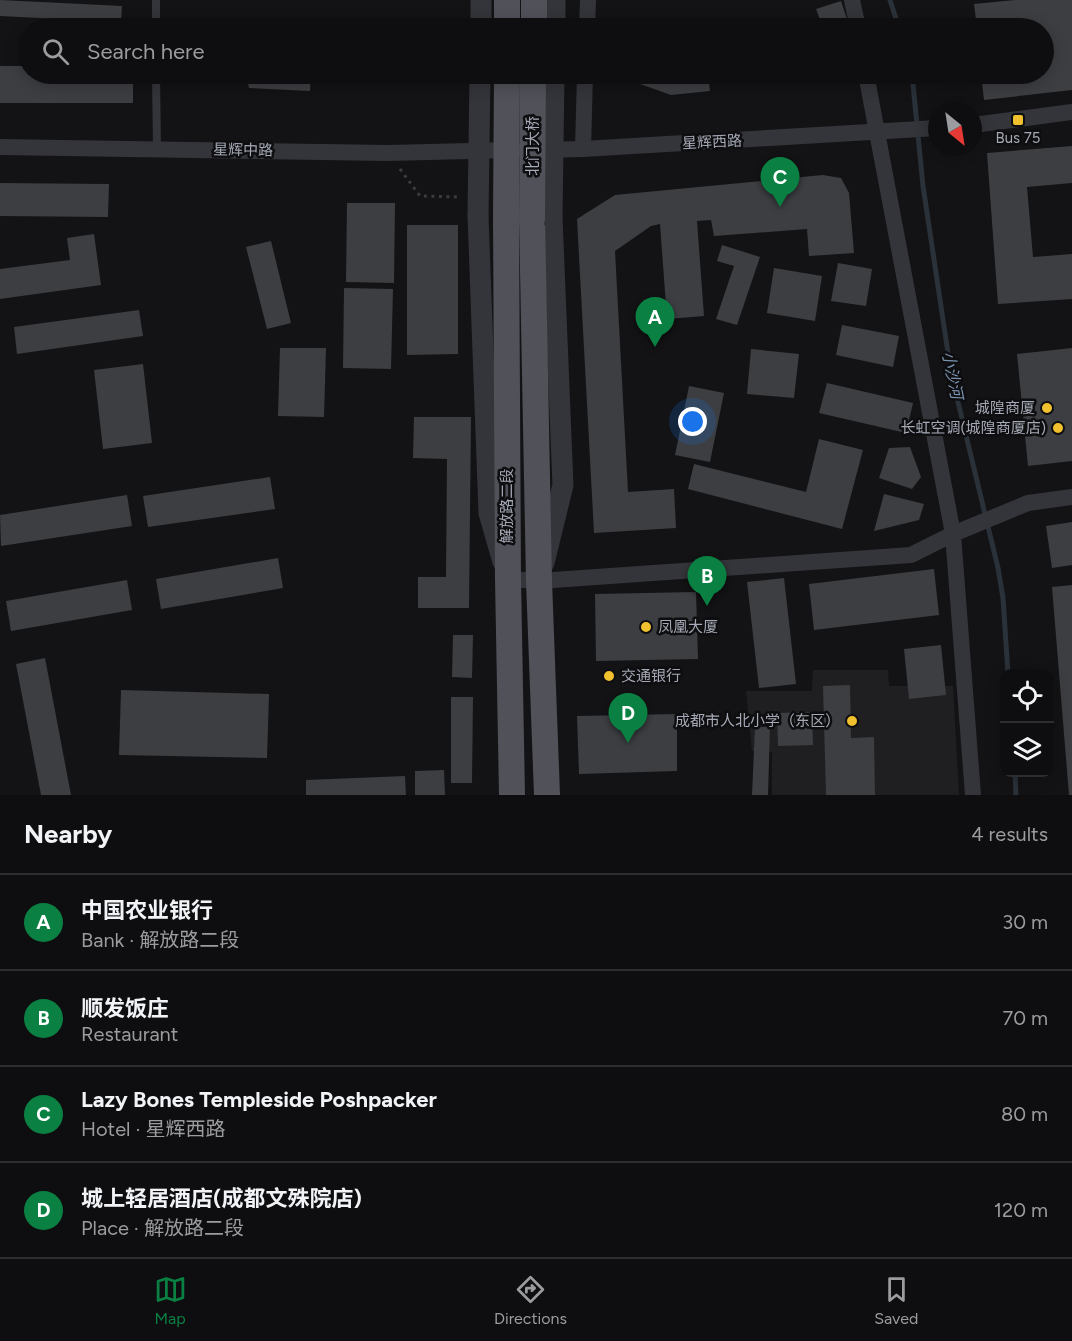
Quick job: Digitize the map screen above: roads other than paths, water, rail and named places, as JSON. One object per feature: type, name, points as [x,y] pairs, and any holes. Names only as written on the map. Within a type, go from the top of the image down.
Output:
[{"type":"main road","points":[[507,0],[507,18]]},
{"type":"main road","points":[[534,0],[534,18]]},
{"type":"main road","name":"北门大桥","points":[[506,217],[507,84]]},
{"type":"main road","name":"北门大桥","points":[[534,84],[542,218]]},
{"type":"main road","name":"解放路二段","points":[[506,217],[512,795]]},
{"type":"main road","name":"解放路二段","points":[[542,218],[539,581],[547,795]]},
{"type":"street","points":[[481,0],[481,18]]},
{"type":"street","points":[[555,0],[555,18]]},
{"type":"street","points":[[587,18],[588,0]]},
{"type":"street","points":[[852,0],[856,18]]},
{"type":"street","points":[[480,84],[478,207],[489,513],[508,579],[539,581],[911,555],[960,531],[1028,503],[1072,497]]},
{"type":"street","points":[[542,218],[553,84]]},
{"type":"street","points":[[584,149],[585,84]]},
{"type":"street","points":[[869,84],[886,132],[960,531],[973,795]]},
{"type":"street","points":[[982,124],[1072,112]]},
{"type":"street","name":"星辉西路","points":[[486,151],[584,149],[928,129]]},
{"type":"street","name":"星辉中路","points":[[0,147],[388,153],[486,151]]},
{"type":"lane","points":[[156,0],[156,18]]},
{"type":"lane","points":[[156,84],[157,149]]},
{"type":"waterway","name":"小沙河","points":[[890,0],[896,18]]},
{"type":"waterway","name":"小沙河","points":[[913,84],[923,186],[951,373],[998,568],[1003,598],[1008,669]]},
{"type":"waterway","name":"小沙河","points":[[1015,777],[1016,795]]},
{"type":"place","name":"Bus 75","points":[[1018,120]]},
{"type":"place","name":"Lazy Bones Templeside Poshpacker","points":[[780,207]]},
{"type":"place","name":"中国农业银行","points":[[655,347]]},
{"type":"place","name":"城隍商厦","points":[[1047,408]]},
{"type":"place","name":"长虹空调(城隍商厦店)","points":[[1058,428]]},
{"type":"place","name":"顺发饭庄","points":[[707,606]]},
{"type":"place","name":"凤凰大厦","points":[[646,627]]},
{"type":"place","name":"交通银行","points":[[609,676]]},
{"type":"place","name":"成都市人北小学（东区）","points":[[852,721]]},
{"type":"place","name":"城上轻居酒店(成都文殊院店)","points":[[628,743]]}]
